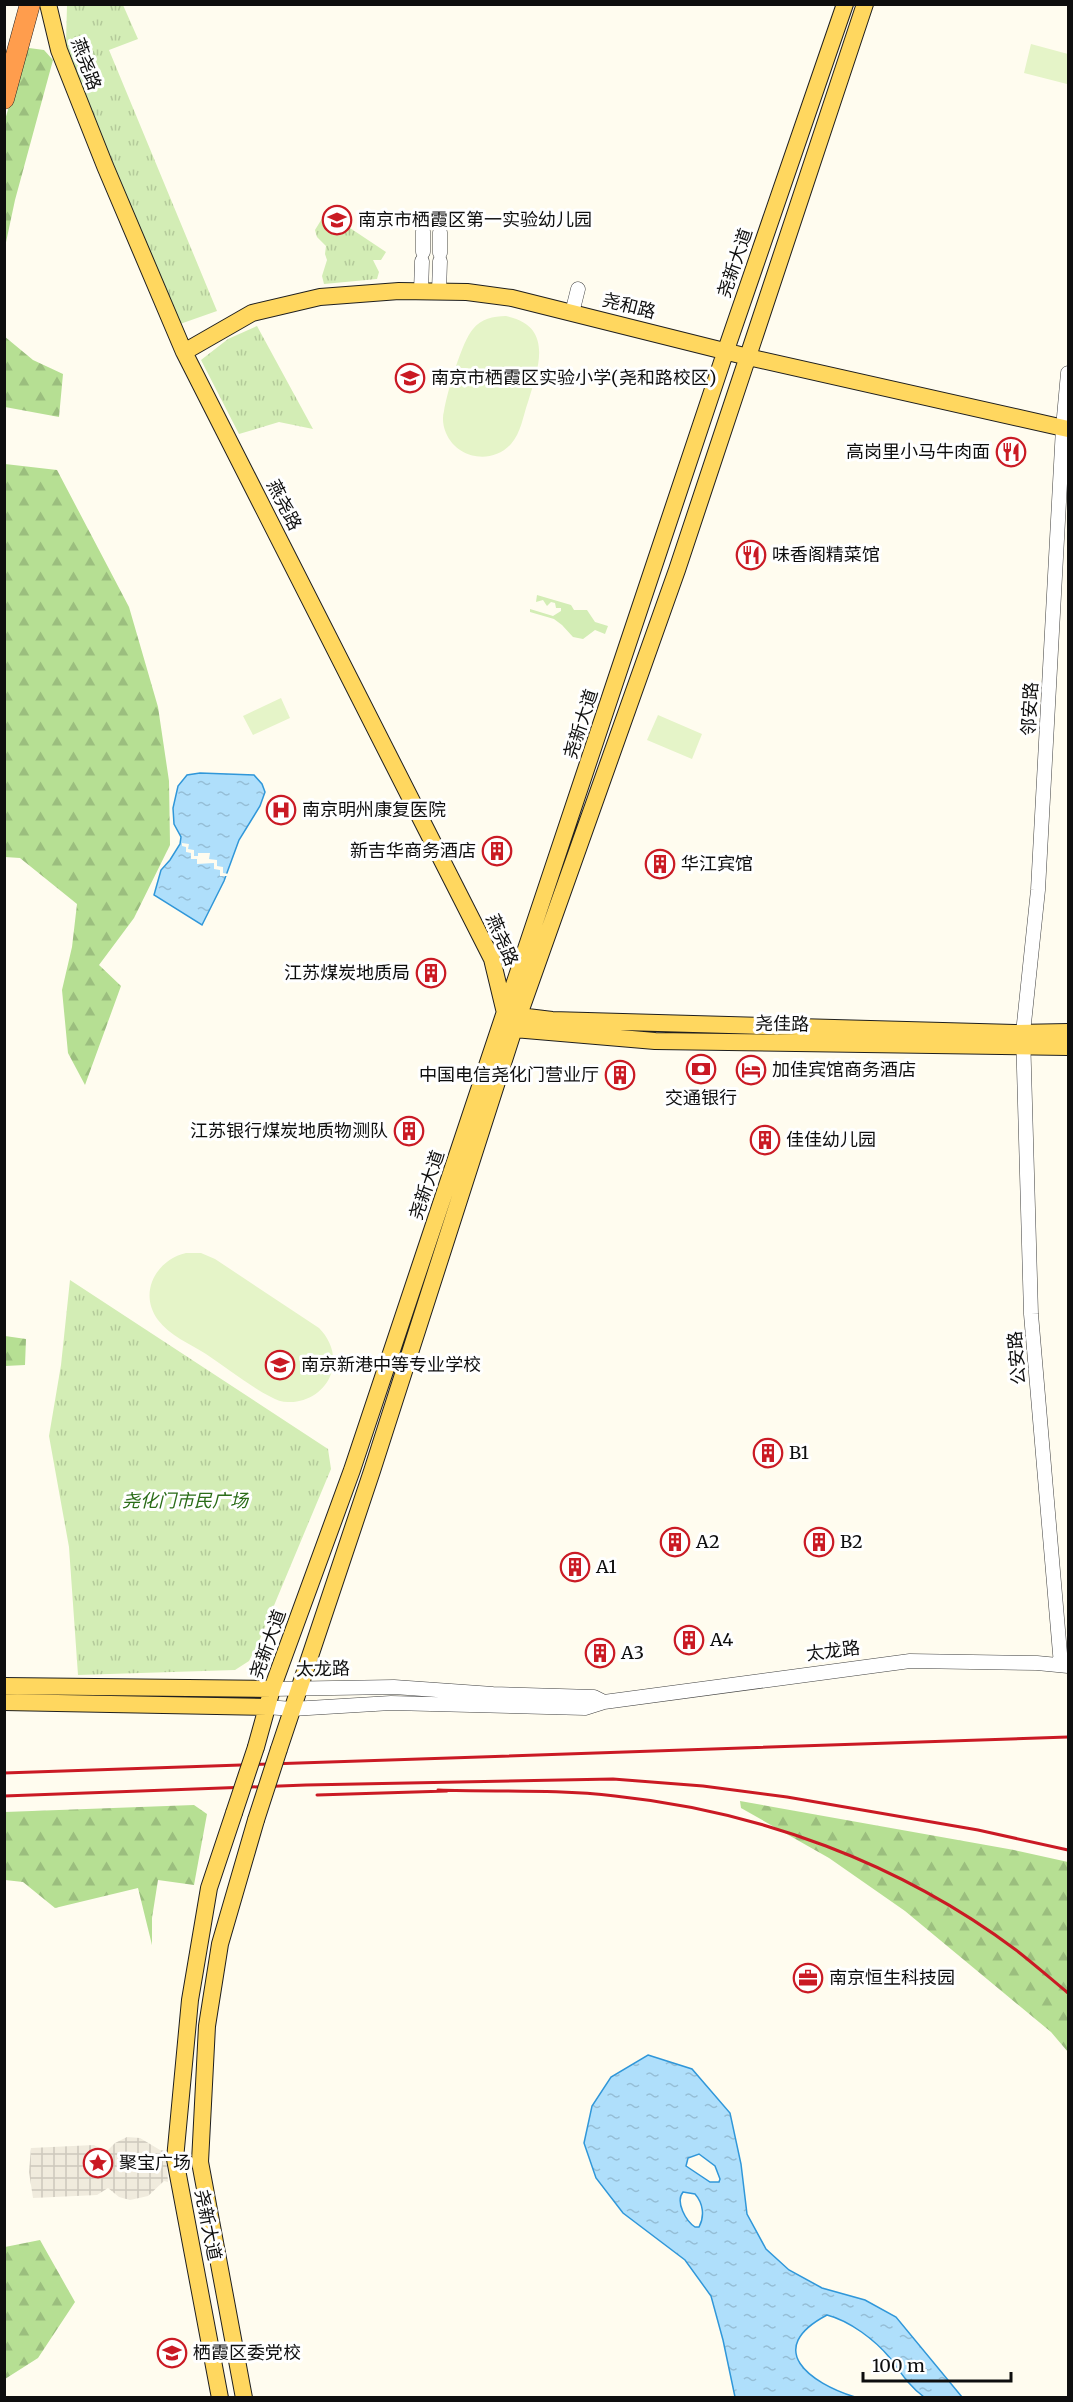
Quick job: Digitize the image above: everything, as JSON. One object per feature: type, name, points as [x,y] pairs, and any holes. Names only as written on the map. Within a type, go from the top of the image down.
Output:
[{"type":"highway","points":[[4,99],[30,4]]},
{"type":"main road","name":"燕尧路","points":[[48,4],[59,50],[105,166],[184,351],[492,959],[511,1018]]},
{"type":"main road","name":"尧新大道","points":[[244,2397],[200,2162],[207,2026],[220,1944],[256,1820],[726,350],[845,4]]},
{"type":"main road","name":"尧新大道","points":[[220,2397],[176,2159],[190,2000],[209,1888],[256,1747],[272,1689],[352,1470],[511,1018],[677,570],[865,4]]},
{"type":"main road","name":"尧和路","points":[[184,351],[252,313],[320,297],[421,291],[467,292],[512,298],[748,357],[1066,428]]},
{"type":"main road","name":"尧佳路","points":[[511,1018],[655,1041],[1023,1039],[1068,1032]]},
{"type":"main road","name":"尧佳路","points":[[1023,1039],[1068,1047]]},
{"type":"main road","name":"太龙路","points":[[4,1686],[272,1689]]},
{"type":"main road","name":"太龙路","points":[[4,1702],[267,1707]]},
{"type":"street","points":[[421,291],[423,231]]},
{"type":"street","points":[[439,292],[440,232]]},
{"type":"street","points":[[572,313],[579,289]]},
{"type":"street","name":"邻安路","points":[[1023,1039],[1038,890],[1068,373]]},
{"type":"street","name":"公安路","points":[[1023,1039],[1031,1314],[1065,1666]]},
{"type":"street","name":"太龙路","points":[[267,1707],[292,1708],[391,1703],[585,1708],[604,1702],[910,1661],[1065,1666]]},
{"type":"street","name":"太龙路","points":[[272,1689],[394,1687],[494,1694],[594,1696],[604,1702]]},
{"type":"green space","points":[[67,5],[123,5],[138,39],[109,50],[217,311],[180,324],[86,99],[66,44]]},
{"type":"green space","points":[[1031,44],[1068,54],[1067,84],[1024,73]]},
{"type":"green space","points":[[29,48],[44,50],[53,60],[15,200],[5,247],[5,120],[23,57]]},
{"type":"green space","points":[[326,212],[386,252],[381,260],[373,260],[379,272],[377,279],[324,284],[322,276],[327,260],[326,246],[317,237],[315,230]]},
{"type":"green space","points":[[506,316],[521,321],[532,329],[537,339],[539,350],[536,376],[517,435],[511,444],[494,455],[476,456],[458,449],[451,442],[446,433],[443,414],[460,355],[469,335],[480,323]]},
{"type":"green space","points":[[257,326],[313,429],[279,422],[239,434],[201,360],[228,339]]},
{"type":"green space","points":[[4,336],[33,360],[63,374],[59,417],[5,407]]},
{"type":"green space","points":[[5,464],[57,470],[129,607],[158,707],[169,781],[170,845],[134,918],[99,965],[121,986],[85,1085],[68,1053],[62,990],[72,947],[77,904],[20,858],[5,857]]},
{"type":"green space","points":[[537,595],[571,605],[574,610],[587,610],[595,622],[608,626],[605,634],[595,630],[583,639],[573,637],[554,619],[530,612],[530,609],[553,616],[561,611],[561,608],[556,608],[555,603],[551,602],[547,606],[543,600],[536,602]]},
{"type":"green space","points":[[281,698],[290,718],[253,735],[243,716]]},
{"type":"green space","points":[[658,715],[702,734],[692,759],[647,740]]},
{"type":"green space","points":[[186,1253],[201,1253],[215,1259],[319,1328],[330,1343],[333,1355],[331,1374],[320,1391],[295,1402],[275,1399],[180,1339],[158,1320],[152,1310],[150,1299],[153,1279],[166,1263]]},
{"type":"green space","name":"尧化门市民广场","points":[[70,1280],[328,1449],[331,1469],[260,1639],[249,1661],[235,1670],[78,1675],[69,1547],[49,1436],[61,1365]]},
{"type":"green space","points":[[5,1336],[26,1339],[25,1365],[5,1366]]},
{"type":"green space","points":[[740,1801],[1014,1850],[1068,1862],[1068,2052],[1051,2032],[905,1911],[829,1858],[741,1808]]},
{"type":"green space","points":[[194,1805],[207,1814],[194,1885],[158,1880],[152,1918],[152,1945],[138,1888],[55,1908],[23,1882],[5,1880],[5,1812]]},
{"type":"green space","points":[[40,2240],[75,2302],[38,2358],[5,2379],[5,2247]]},
{"type":"shaded area","name":"聚宝广场","points":[[127,2137],[140,2138],[166,2151],[168,2182],[164,2181],[148,2196],[130,2200],[119,2197],[108,2188],[97,2195],[33,2198],[29,2172],[31,2148],[94,2145],[106,2152],[115,2143]]},
{"type":"water","points":[[200,773],[254,775],[262,784],[265,792],[260,806],[239,840],[224,881],[202,925],[154,895],[161,870],[180,844],[181,837],[174,824],[173,808],[178,786],[187,775]]},
{"type":"water","points":[[648,2055],[692,2069],[730,2113],[741,2164],[747,2214],[766,2249],[789,2270],[822,2288],[865,2300],[896,2317],[962,2397],[924,2397],[870,2338],[853,2326],[827,2315],[808,2328],[798,2340],[796,2352],[800,2364],[809,2374],[823,2383],[855,2397],[735,2397],[711,2296],[685,2260],[623,2213],[596,2178],[584,2143],[592,2106],[611,2077]],"holes":[[[699,2154],[715,2166],[719,2182],[710,2182],[686,2166],[688,2158]],[[683,2192],[695,2194],[700,2201],[702,2214],[699,2227],[695,2227],[685,2216],[680,2201]]]},
{"type":"pier","points":[[182,843],[189,844],[188,849],[194,850],[194,856],[198,856],[198,853],[210,853],[209,859],[217,860],[217,866],[223,867],[223,873],[229,874],[228,876],[220,876],[220,870],[214,869],[214,863],[197,864],[197,859],[191,859],[191,853],[186,852],[186,847],[182,846]]},
{"type":"railway","points":[[4,1773],[1068,1737]]},
{"type":"railway","points":[[4,1796],[306,1785],[613,1779],[703,1786],[787,1797],[978,1830],[1068,1850]]},
{"type":"railway","points":[[438,1790],[615,1796],[669,1803],[775,1828],[826,1846],[925,1891],[1016,1950],[1068,1993]]},
{"type":"railway","points":[[317,1795],[447,1791]]},
{"type":"place","name":"南京市栖霞区第一实验幼儿园","points":[[337,220]]},
{"type":"place","name":"南京市栖霞区实验小学(尧和路校区)","points":[[410,378]]},
{"type":"place","name":"高岗里小马牛肉面","points":[[1011,452]]},
{"type":"place","name":"味香阁精菜馆","points":[[751,555]]},
{"type":"place","name":"南京明州康复医院","points":[[281,810]]},
{"type":"place","name":"新吉华商务酒店","points":[[497,851]]},
{"type":"place","name":"华江宾馆","points":[[660,864]]},
{"type":"place","name":"江苏煤炭地质局","points":[[431,973]]},
{"type":"place","name":"交通银行","points":[[701,1069]]},
{"type":"place","name":"加佳宾馆商务酒店","points":[[751,1070]]},
{"type":"place","name":"中国电信尧化门营业厅","points":[[620,1075]]},
{"type":"place","name":"江苏银行煤炭地质物测队","points":[[409,1131]]},
{"type":"place","name":"佳佳幼儿园","points":[[765,1140]]},
{"type":"place","name":"南京新港中等专业学校","points":[[280,1365]]},
{"type":"place","name":"B1","points":[[768,1453]]},
{"type":"place","name":"A2","points":[[675,1542]]},
{"type":"place","name":"B2","points":[[819,1542]]},
{"type":"place","name":"A1","points":[[575,1567]]},
{"type":"place","name":"A4","points":[[689,1640]]},
{"type":"place","name":"A3","points":[[600,1653]]},
{"type":"place","name":"南京恒生科技园","points":[[808,1978]]},
{"type":"place","name":"聚宝广场","points":[[98,2163]]},
{"type":"place","name":"栖霞区委党校","points":[[172,2353]]}]
